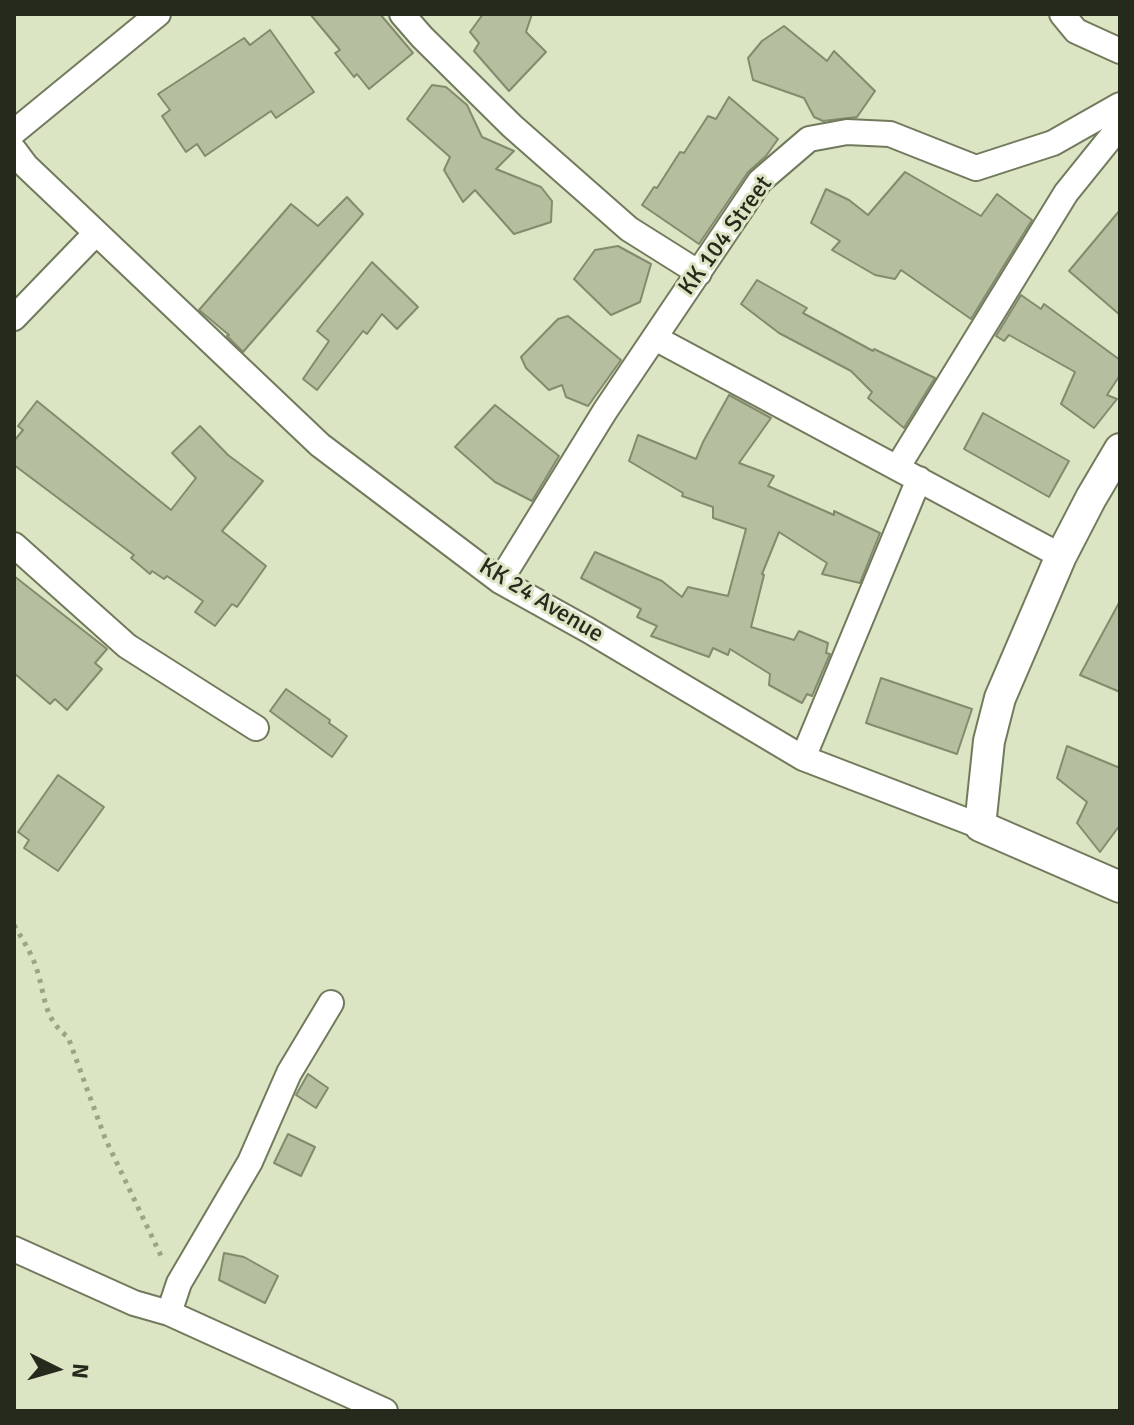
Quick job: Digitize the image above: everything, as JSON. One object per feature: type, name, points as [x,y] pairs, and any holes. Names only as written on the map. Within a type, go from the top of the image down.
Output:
[{"type":"street","points":[[14,132],[158,14]]},
{"type":"street","points":[[402,14],[512,126],[629,229],[699,273]]},
{"type":"street","points":[[1062,14],[1076,31],[1120,51]]},
{"type":"street","name":"KK 104 Street","points":[[500,581],[605,411],[760,181],[809,139],[847,132],[890,134],[976,168],[1053,143],[1120,105]]},
{"type":"street","points":[[803,758],[908,474],[1066,193],[1120,126]]},
{"type":"street","name":"KK 24 Avenue","points":[[14,150],[26,166],[320,445],[500,581],[803,758],[980,826],[1120,887]]},
{"type":"street","points":[[14,318],[96,233]]},
{"type":"street","points":[[655,338],[1061,556]]},
{"type":"street","points":[[980,826],[989,741],[1000,698],[1061,556],[1120,449]]},
{"type":"street","points":[[14,545],[127,646],[256,728]]},
{"type":"street","points":[[169,1313],[179,1283],[250,1162],[289,1073],[331,1003]]},
{"type":"street","points":[[14,1249],[134,1303],[169,1313],[385,1411]]},
{"type":"path","points":[[14,925],[36,968],[49,1018],[55,1028],[68,1037],[105,1138],[165,1264]]},
{"type":"building","points":[[310,14],[380,14],[413,53],[369,89],[357,74],[354,77],[335,53],[340,50]]},
{"type":"building","points":[[483,14],[532,14],[526,32],[546,52],[509,91],[474,51],[479,43],[470,32]]},
{"type":"building","points":[[784,26],[827,61],[834,51],[875,91],[857,117],[823,121],[814,117],[804,98],[753,80],[748,58],[762,41]]},
{"type":"building","points":[[270,30],[314,92],[276,118],[271,111],[205,156],[197,144],[186,152],[162,116],[170,110],[158,94],[244,38],[250,45]]},
{"type":"building","points":[[432,85],[446,87],[467,105],[482,137],[514,151],[496,169],[541,187],[552,201],[551,222],[514,234],[475,190],[463,202],[444,170],[450,157],[407,119]]},
{"type":"building","points":[[729,97],[778,139],[766,156],[748,172],[699,244],[642,205],[680,152],[684,153],[708,116],[716,119]]},
{"type":"building","points":[[905,172],[981,216],[997,194],[1032,220],[971,319],[901,270],[895,279],[875,275],[832,250],[840,241],[811,223],[826,189],[849,200],[868,215]]},
{"type":"building","points":[[347,197],[363,214],[243,352],[229,335],[199,310],[291,204],[318,226]]},
{"type":"building","points":[[1120,210],[1120,315],[1069,271]]},
{"type":"building","points":[[618,246],[651,264],[640,302],[611,315],[574,279],[595,250]]},
{"type":"building","points":[[372,262],[418,307],[397,329],[382,314],[367,334],[363,331],[317,390],[303,379],[329,341],[317,331]]},
{"type":"building","points":[[757,280],[807,308],[803,313],[873,351],[935,378],[904,428],[868,398],[872,392],[851,371],[779,333],[741,304]]},
{"type":"building","points":[[1021,295],[1041,309],[1044,304],[1120,360],[1120,375],[1107,395],[1117,399],[1094,428],[1061,404],[1075,372],[1009,335],[1004,341],[996,336]]},
{"type":"building","points":[[568,316],[621,360],[588,406],[566,397],[562,385],[549,390],[526,368],[521,357],[558,319]]},
{"type":"building","points":[[729,395],[771,418],[739,463],[774,476],[768,486],[834,515],[834,511],[880,533],[860,583],[822,574],[827,563],[779,532],[762,574],[751,627],[794,640],[799,631],[828,643],[826,653],[830,654],[812,696],[807,694],[802,703],[769,685],[770,674],[730,649],[728,655],[713,648],[709,657],[651,636],[657,626],[637,617],[641,609],[581,578],[595,552],[662,581],[682,597],[688,587],[728,596],[746,529],[713,518],[713,507],[682,496],[683,493],[629,461],[638,435],[696,459]]},
{"type":"building","points":[[37,401],[171,510],[196,478],[172,453],[200,426],[228,455],[263,481],[222,531],[266,566],[237,607],[232,604],[215,626],[195,612],[203,601],[167,576],[164,579],[152,571],[150,574],[131,558],[134,555],[14,465],[14,441],[23,430],[18,426]]},
{"type":"building","points":[[495,405],[559,456],[532,501],[495,482],[455,447]]},
{"type":"building","points":[[983,413],[1069,461],[1049,497],[964,449]]},
{"type":"building","points":[[14,576],[107,649],[95,663],[102,669],[67,710],[55,699],[50,704],[14,673]]},
{"type":"building","points":[[1120,601],[1120,692],[1080,675]]},
{"type":"building","points":[[881,678],[972,709],[957,754],[866,723]]},
{"type":"building","points":[[286,689],[347,736],[332,757],[270,711]]},
{"type":"building","points":[[1067,746],[1120,768],[1120,825],[1100,852],[1077,823],[1087,802],[1057,778]]},
{"type":"building","points":[[58,775],[104,807],[58,871],[24,848],[29,840],[18,832]]},
{"type":"building","points":[[308,1074],[328,1088],[316,1108],[296,1095]]},
{"type":"building","points":[[288,1134],[315,1147],[301,1176],[274,1163]]},
{"type":"building","points":[[224,1253],[244,1257],[278,1276],[265,1303],[219,1280]]}]
